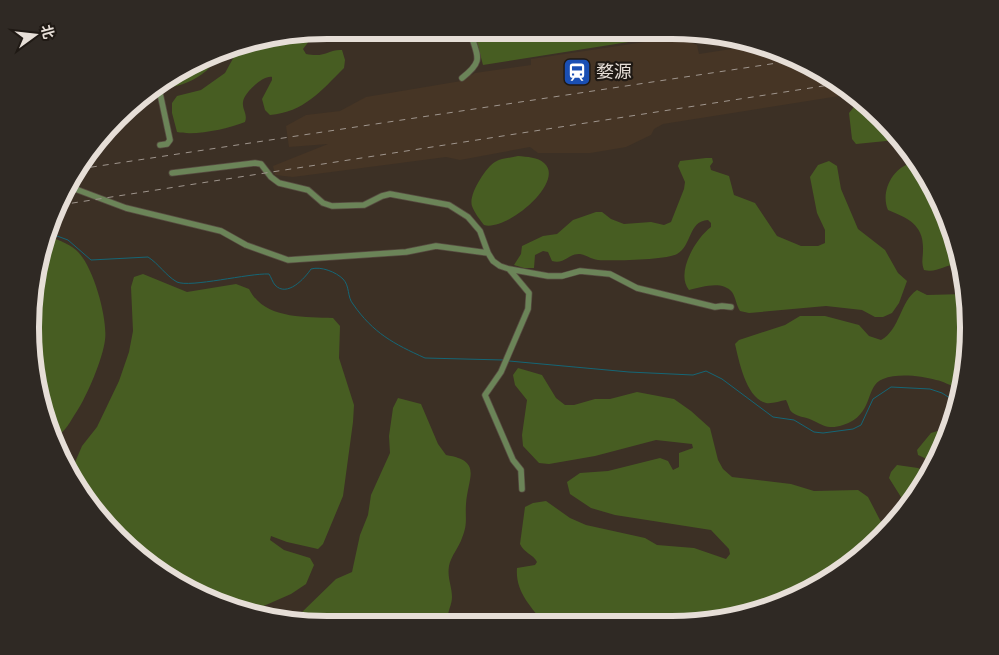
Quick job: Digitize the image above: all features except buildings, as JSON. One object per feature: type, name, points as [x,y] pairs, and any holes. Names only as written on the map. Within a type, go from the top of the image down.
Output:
[{"type":"street","points":[[462,78],[476,67],[478,61],[472,39]]},
{"type":"street","points":[[160,92],[170,140],[166,144],[160,145]]},
{"type":"street","points":[[172,172],[255,163],[261,164],[271,177],[279,183],[308,190],[322,203],[332,206],[364,205],[390,194],[440,202],[449,205],[468,217],[480,231],[488,253],[500,266],[548,276],[562,276],[580,271],[610,274],[637,288],[715,308],[722,306],[731,307]]},
{"type":"street","points":[[74,189],[126,208],[221,231],[246,245],[288,260],[406,252],[436,246],[488,253]]},
{"type":"street","points":[[509,269],[528,290],[530,302],[501,372],[485,395],[513,460],[521,470],[522,489]]},
{"type":"shaded area","points":[[665,39],[683,39],[697,45],[699,54],[741,48],[764,54],[816,77],[843,95],[663,124],[654,129],[651,135],[626,147],[590,153],[538,153],[530,147],[460,160],[446,157],[293,177],[275,175],[273,166],[328,144],[289,147],[286,126],[306,115],[340,111],[366,97],[461,81],[475,73],[531,65],[531,59]]},
{"type":"green space","points":[[311,39],[303,49],[306,54],[318,55],[342,50],[345,60],[344,68],[328,85],[311,99],[293,110],[270,115],[265,110],[262,99],[272,80],[272,77],[268,77],[255,85],[244,98],[245,122],[211,131],[177,132],[172,113],[172,103],[177,96],[201,90],[225,73],[236,54],[290,41]]},
{"type":"green space","points":[[476,39],[648,39],[483,65]]},
{"type":"green space","points":[[214,62],[197,77],[172,87],[171,85],[183,77]]},
{"type":"green space","points":[[856,105],[892,140],[856,144],[852,139],[849,113]]},
{"type":"green space","points":[[518,156],[536,158],[542,161],[549,171],[547,181],[541,192],[519,213],[506,221],[494,225],[484,225],[472,206],[471,201],[475,189],[491,165],[503,159]]},
{"type":"green space","points":[[712,158],[711,170],[729,176],[734,195],[755,203],[777,236],[801,246],[818,246],[825,243],[825,230],[817,213],[810,177],[818,165],[829,161],[837,166],[841,189],[858,229],[885,250],[898,273],[907,281],[899,303],[892,313],[883,317],[875,317],[862,310],[826,306],[749,313],[740,311],[732,292],[723,286],[712,285],[689,290],[685,283],[684,275],[686,265],[699,239],[711,227],[711,223],[708,220],[702,221],[697,225],[682,250],[671,256],[639,260],[605,260],[576,254],[556,262],[552,261],[548,252],[543,251],[535,255],[534,268],[514,265],[521,254],[522,246],[543,236],[557,234],[573,220],[596,212],[602,212],[611,219],[624,224],[651,222],[664,225],[671,222],[684,189],[685,182],[678,166],[680,161]]},
{"type":"green space","points":[[910,164],[922,183],[945,235],[953,265],[937,270],[924,270],[922,262],[923,241],[918,228],[902,216],[888,210],[886,203],[887,188],[894,174]]},
{"type":"green space","points":[[53,238],[76,250],[88,267],[102,306],[105,331],[101,357],[94,377],[81,404],[60,435],[54,420],[44,384],[39,346],[41,290]]},
{"type":"green space","points":[[143,274],[187,292],[236,284],[249,289],[256,299],[274,311],[297,316],[333,318],[340,326],[339,358],[354,405],[343,496],[323,544],[318,549],[287,542],[271,536],[270,540],[284,550],[310,558],[314,565],[306,584],[291,594],[260,608],[217,594],[183,578],[152,557],[110,518],[87,488],[74,465],[82,446],[97,427],[119,381],[129,352],[133,331],[131,287],[134,277]]},
{"type":"green space","points":[[917,290],[927,295],[958,294],[960,346],[954,386],[942,381],[924,377],[889,377],[877,383],[873,388],[860,415],[843,425],[831,427],[795,414],[790,410],[786,400],[766,403],[759,400],[748,387],[735,344],[739,340],[785,325],[800,316],[825,316],[859,325],[869,336],[881,340],[892,330],[911,295]]},
{"type":"green space","points":[[518,368],[542,375],[556,398],[565,405],[574,405],[595,399],[610,399],[637,392],[674,399],[710,428],[718,460],[723,469],[732,477],[791,484],[814,491],[858,490],[868,497],[883,524],[862,545],[816,578],[764,601],[728,611],[690,616],[538,616],[521,591],[517,576],[517,568],[535,565],[537,562],[520,544],[525,507],[533,503],[546,501],[570,518],[586,525],[645,538],[657,545],[694,548],[726,559],[730,554],[729,549],[711,530],[615,515],[591,508],[570,494],[567,482],[580,473],[608,471],[660,458],[668,461],[673,470],[679,467],[679,453],[693,448],[692,444],[656,440],[595,456],[549,464],[539,463],[523,446],[522,435],[527,400],[515,385],[513,375]]},
{"type":"green space","points":[[398,398],[421,404],[438,444],[446,455],[465,461],[471,472],[466,504],[465,528],[449,566],[452,597],[448,616],[299,615],[336,579],[352,572],[360,535],[368,515],[371,495],[390,453],[389,436],[393,408]]},
{"type":"green space","points":[[941,430],[928,460],[918,455],[917,450],[931,433]]},
{"type":"green space","points":[[897,465],[918,468],[923,471],[903,500],[889,478]]},
{"type":"waterway","points":[[54,235],[68,240],[91,260],[148,257],[177,282],[184,283],[269,274],[275,285],[285,289],[295,285],[311,269],[324,269],[343,279],[347,285],[351,301],[368,323],[385,337],[403,348],[425,358],[503,360]]},
{"type":"waterway","points":[[509,361],[629,372],[693,375],[706,371],[722,379],[773,417],[794,420],[814,432],[823,433],[853,429],[861,425],[873,399],[891,387],[930,389],[951,399]]},
{"type":"railway","points":[[86,168],[784,62]]},
{"type":"railway","points":[[67,204],[829,85]]},
{"type":"place","name":"婺源","points":[[577,72]]}]
